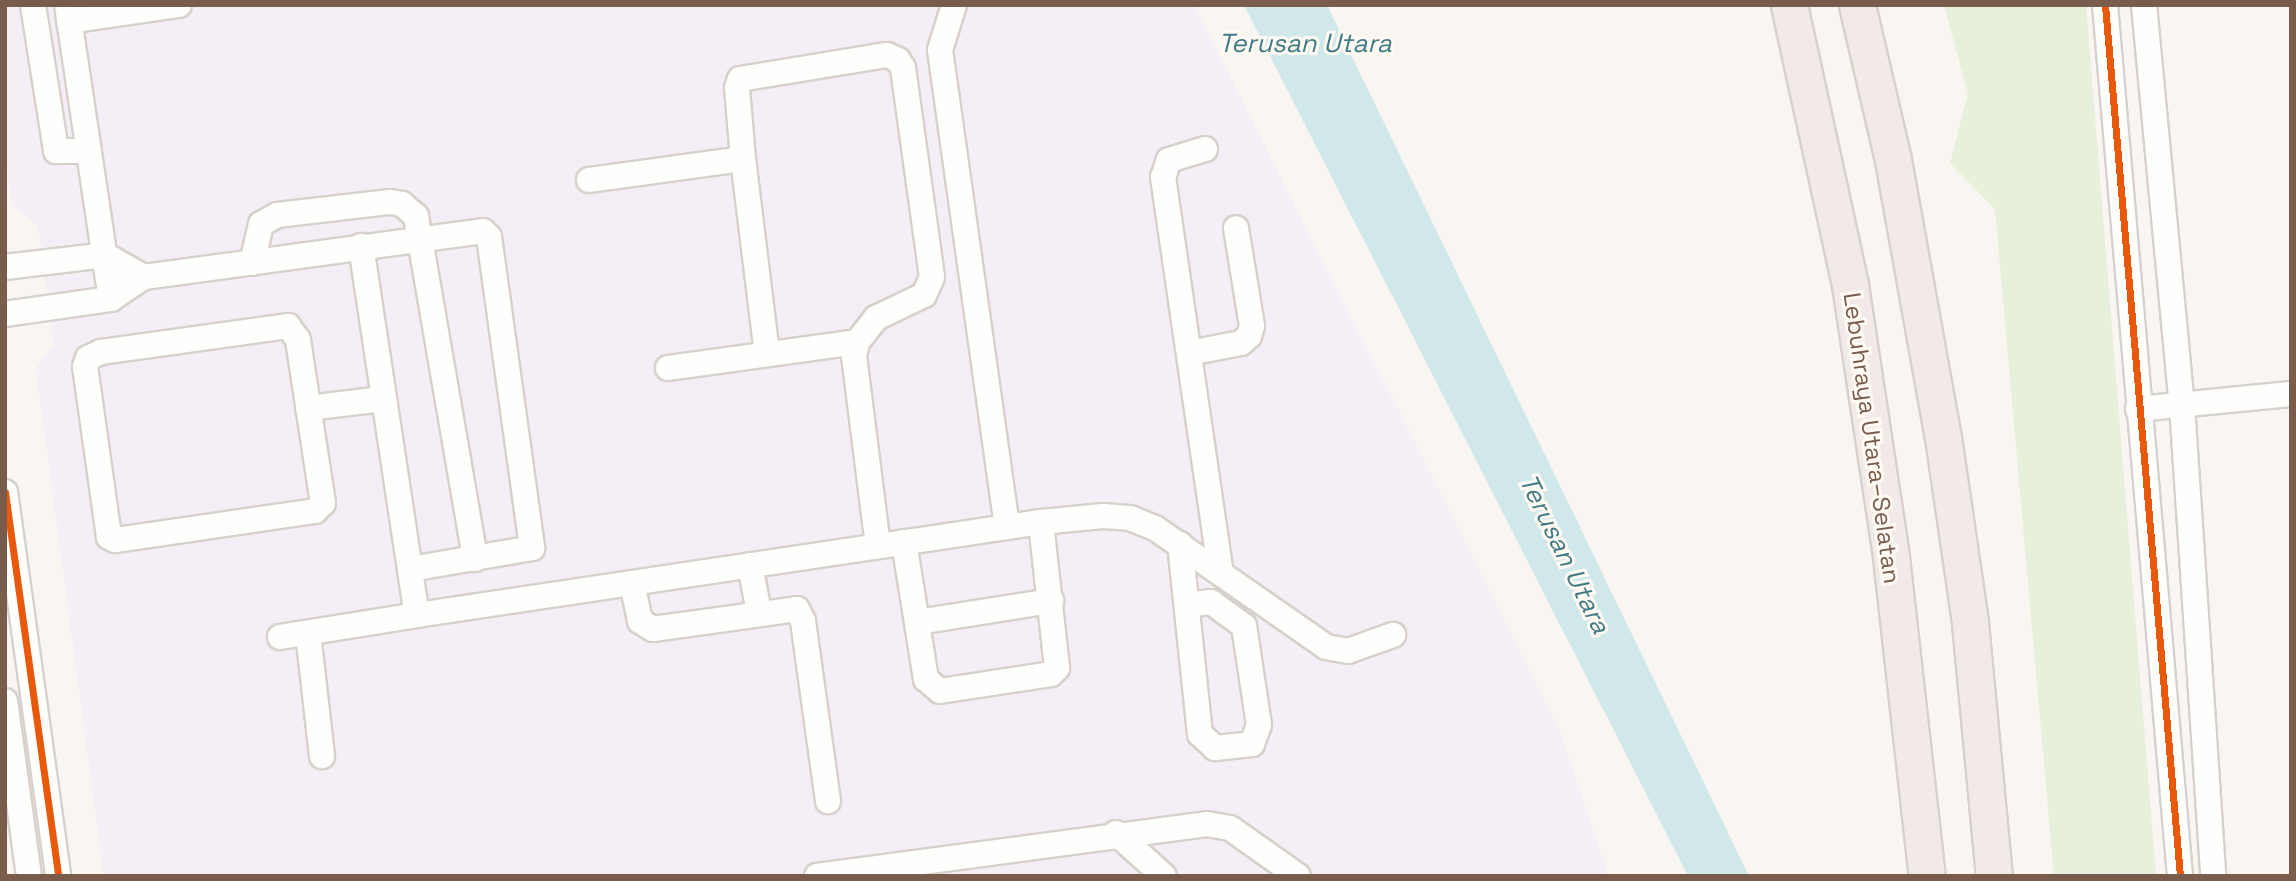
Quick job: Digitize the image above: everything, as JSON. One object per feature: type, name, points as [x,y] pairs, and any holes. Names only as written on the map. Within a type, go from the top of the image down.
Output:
[{"type":"highway","name":"Lebuhraya Utara–Selatan","points":[[1788,5],[1850,285],[1891,557],[1927,876]]},
{"type":"highway","points":[[1857,5],[1893,160],[1943,437],[1970,623],[1994,876]]},
{"type":"street","points":[[33,5],[56,151],[89,151]]},
{"type":"street","points":[[111,299],[68,13],[179,5]]},
{"type":"street","points":[[954,5],[941,57],[1007,527]]},
{"type":"street","points":[[2105,5],[2180,876]]},
{"type":"street","points":[[2144,5],[2182,405],[2213,876]]},
{"type":"street","points":[[767,354],[743,159],[737,88],[740,79],[887,55],[903,68],[931,288],[876,318],[856,342],[854,356],[878,545]]},
{"type":"street","points":[[1205,149],[1169,160],[1163,177],[1221,573]]},
{"type":"street","points":[[589,180],[743,159]]},
{"type":"street","points":[[252,263],[261,224],[277,215],[402,204],[416,216],[475,559]]},
{"type":"street","points":[[1189,353],[1241,344],[1249,336],[1252,326],[1236,228]]},
{"type":"street","points":[[5,314],[111,299],[144,276],[252,263],[421,236],[476,230],[489,237],[532,548],[411,569]]},
{"type":"street","points":[[361,246],[382,399],[417,615]]},
{"type":"street","points":[[5,267],[105,255],[144,276]]},
{"type":"street","points":[[288,326],[298,340],[308,408],[323,503],[315,511],[115,540],[109,537],[85,367],[88,358],[101,352],[288,326]]},
{"type":"street","points":[[667,368],[856,342]]},
{"type":"street","points":[[2138,409],[2291,394]]},
{"type":"street","points":[[308,408],[382,399]]},
{"type":"street","points":[[5,492],[58,876]]},
{"type":"street","points":[[280,637],[1041,522],[1130,518],[1180,544],[1326,647],[1348,651],[1393,635]]},
{"type":"street","points":[[904,542],[926,680],[940,691],[1051,674],[1058,659],[1041,522]]},
{"type":"street","points":[[1180,544],[1200,734],[1215,748],[1252,744],[1259,724],[1244,625],[1211,602],[1187,605]]},
{"type":"street","points":[[750,565],[759,612]]},
{"type":"street","points":[[632,583],[643,627],[653,629],[791,608],[801,614],[828,801]]},
{"type":"street","points":[[918,622],[1051,601]]},
{"type":"street","points":[[308,633],[322,756]]},
{"type":"street","points":[[5,701],[29,876]]},
{"type":"street","points":[[817,876],[1116,834],[1217,824],[1298,876]]},
{"type":"street","points":[[1116,834],[1164,876]]},
{"type":"shaded area","points":[[5,5],[1194,5],[1559,729],[1609,876],[104,876],[36,368],[54,345],[38,225],[12,205],[5,157]]},
{"type":"green space","points":[[1944,5],[2086,5],[2156,876],[2054,876],[1995,209],[1950,163],[1968,94]]},
{"type":"water","name":"Terusan Utara","points":[[1244,5],[1327,5],[1749,876],[1688,876]]},
{"type":"cycle path","points":[[2105,5],[2180,876]]},
{"type":"cycle path","points":[[5,492],[58,876]]}]
